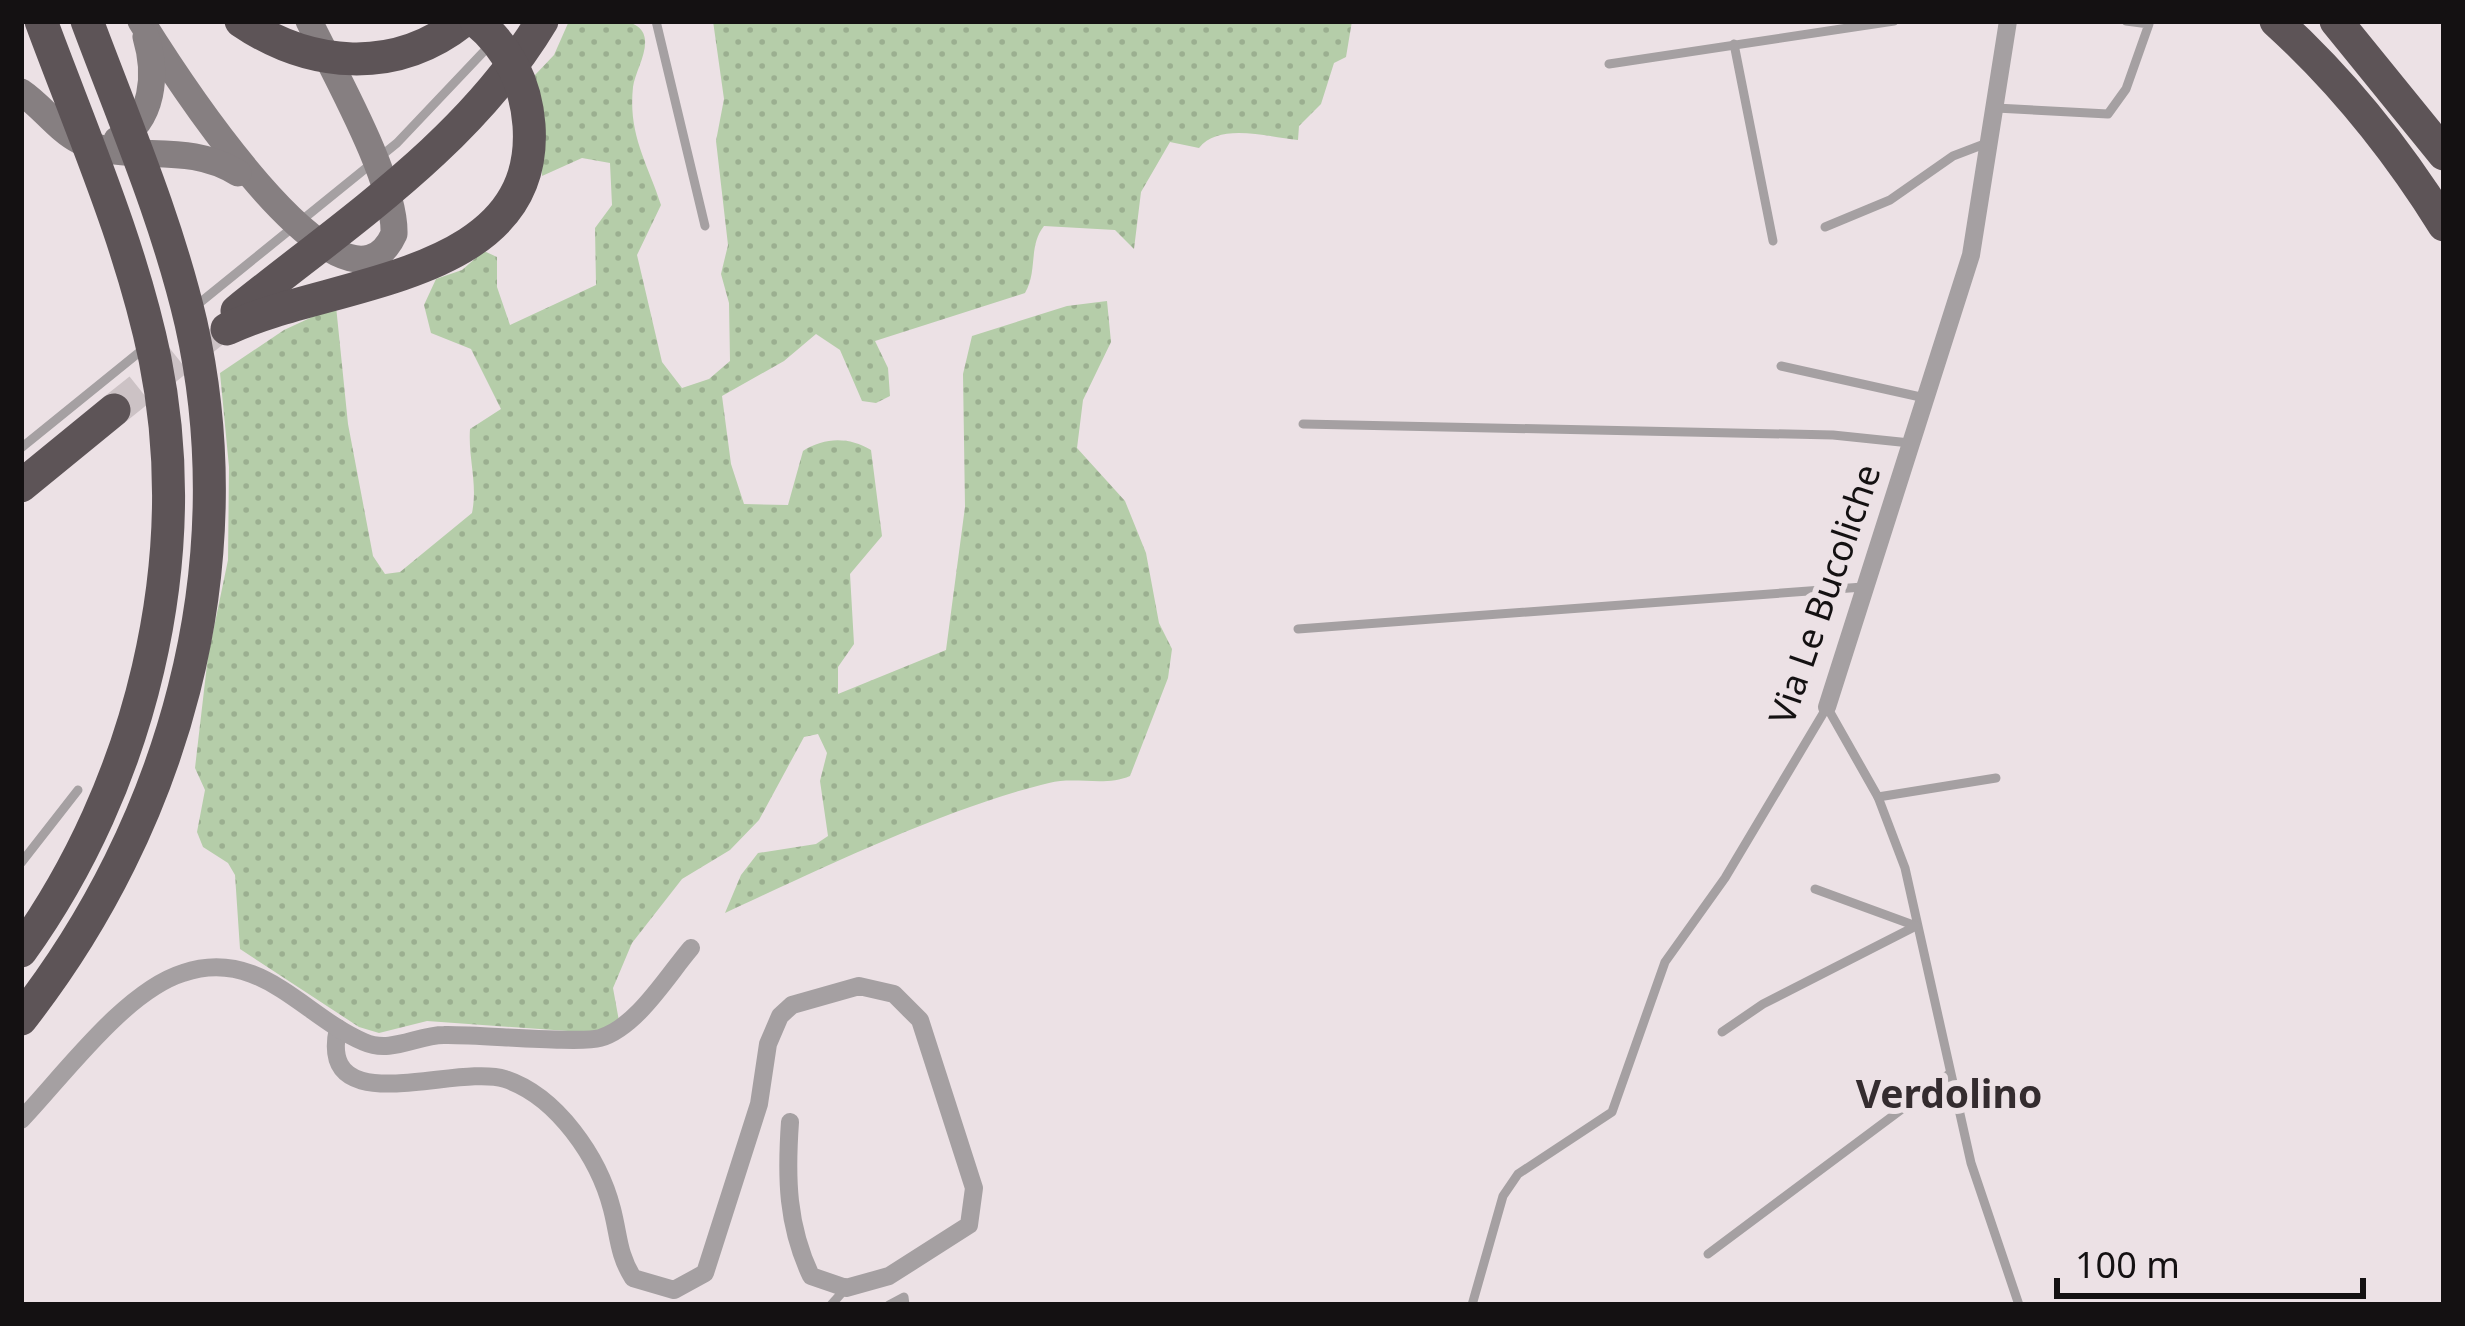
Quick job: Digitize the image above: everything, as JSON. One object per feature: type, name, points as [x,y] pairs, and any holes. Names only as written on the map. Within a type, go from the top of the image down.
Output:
[{"type":"highway","points":[[41,21],[128,259],[190,332]]},
{"type":"highway","points":[[21,1019],[76,940],[118,861],[184,696],[204,599],[211,504],[206,415],[190,332],[87,21]]},
{"type":"highway","points":[[241,21],[301,53],[382,58],[431,41],[463,21]]},
{"type":"highway","points":[[21,951],[72,868],[125,747],[150,666],[164,555],[167,473],[190,332],[433,153],[504,80],[542,21]]},
{"type":"highway","points":[[2276,21],[2327,67],[2402,156],[2444,225]]},
{"type":"highway","points":[[2336,21],[2444,154]]},
{"type":"highway","points":[[190,332],[424,267],[479,238],[516,192],[526,159],[529,124],[523,89],[488,24]]},
{"type":"highway","points":[[21,486],[114,410]]},
{"type":"highway","points":[[79,790],[125,747]]},
{"type":"main road","points":[[96,146],[122,138],[142,119],[152,61],[140,21]]},
{"type":"main road","points":[[140,21],[199,113],[262,187],[341,258],[371,258],[394,234],[392,212],[361,129],[309,21]]},
{"type":"main road","points":[[21,92],[70,134],[96,146],[206,155],[262,187]]},
{"type":"street","name":"Via Le Bucoliche","points":[[1827,707],[1971,255],[2008,21]]},
{"type":"street","points":[[21,1120],[146,990],[179,974],[224,967],[250,975],[293,992],[368,1045],[396,1046],[426,1035],[600,1039],[632,1017],[691,949]]},
{"type":"street","points":[[338,1028],[334,1047],[347,1075],[363,1085],[437,1076],[502,1078],[543,1098],[595,1162],[612,1210],[618,1253],[633,1278],[674,1290],[705,1273],[759,1104],[768,1044],[779,1016],[792,1005],[859,986],[894,994],[920,1020],[974,1188],[970,1225],[926,1248],[889,1276],[846,1288],[811,1276],[792,1237],[787,1171],[790,1122]]},
{"type":"lane","points":[[656,21],[705,226]]},
{"type":"lane","points":[[1610,64],[1894,21]]},
{"type":"lane","points":[[1996,109],[2108,114],[2126,88],[2149,24],[2126,21]]},
{"type":"lane","points":[[21,448],[190,332],[269,247],[397,142],[456,85],[488,24]]},
{"type":"lane","points":[[1734,44],[1773,242]]},
{"type":"lane","points":[[1826,226],[1890,200],[1953,157],[1992,141]]},
{"type":"lane","points":[[1781,366],[1925,398]]},
{"type":"lane","points":[[1303,424],[1833,435],[1910,443]]},
{"type":"lane","points":[[1298,629],[1863,586]]},
{"type":"lane","points":[[1827,707],[1879,797],[1905,868],[1971,1162],[2019,1305]]},
{"type":"lane","name":"Via Le Bucoliche","points":[[1472,1305],[1503,1196],[1518,1174],[1612,1112],[1665,962],[1748,842],[1827,707]]},
{"type":"lane","points":[[1879,797],[1996,778]]},
{"type":"lane","points":[[21,863],[79,790]]},
{"type":"lane","points":[[1814,890],[1916,926]]},
{"type":"lane","points":[[1722,1032],[1763,1004],[1916,926]]},
{"type":"lane","points":[[1708,1254],[1949,1074]]},
{"type":"lane","points":[[831,1305],[846,1288]]},
{"type":"lane","points":[[889,1305],[904,1297],[905,1305]]},
{"type":"green space","points":[[569,21],[629,22],[645,37],[633,87],[633,120],[661,205],[637,255],[662,362],[682,388],[709,379],[730,361],[729,303],[721,274],[728,245],[716,141],[724,99],[713,21],[1352,21],[1346,57],[1334,63],[1321,104],[1299,126],[1298,140],[1231,133],[1199,148],[1170,142],[1141,192],[1134,249],[1115,230],[1044,226],[1025,293],[875,341],[888,368],[890,396],[876,403],[862,401],[840,350],[816,334],[784,361],[722,396],[731,464],[744,504],[788,505],[803,451],[811,446],[837,440],[871,450],[882,536],[850,574],[854,644],[838,667],[838,694],[946,650],[965,507],[963,374],[972,336],[1067,306],[1107,301],[1111,342],[1083,400],[1077,448],[1125,501],[1146,553],[1159,623],[1172,649],[1168,678],[1130,776],[1049,783],[969,807],[725,913],[741,875],[758,853],[816,844],[828,836],[820,781],[827,753],[818,734],[804,737],[759,820],[730,850],[682,879],[632,943],[613,988],[619,1021],[596,1033],[427,1021],[379,1033],[359,1027],[240,949],[235,875],[228,863],[203,847],[197,832],[205,790],[195,768],[208,656],[228,560],[229,467],[220,373],[284,330],[336,306],[348,424],[373,556],[385,574],[400,572],[472,513],[470,429],[501,409],[471,349],[431,333],[424,305],[436,279],[462,270],[484,251],[497,257],[497,287],[510,325],[596,285],[595,228],[612,205],[610,163],[582,158],[542,176],[535,75],[554,55]]},
{"type":"tunnel","points":[[114,410],[212,332]]},
{"type":"district","name":"Verdolino","points":[[1949,1092]]}]
